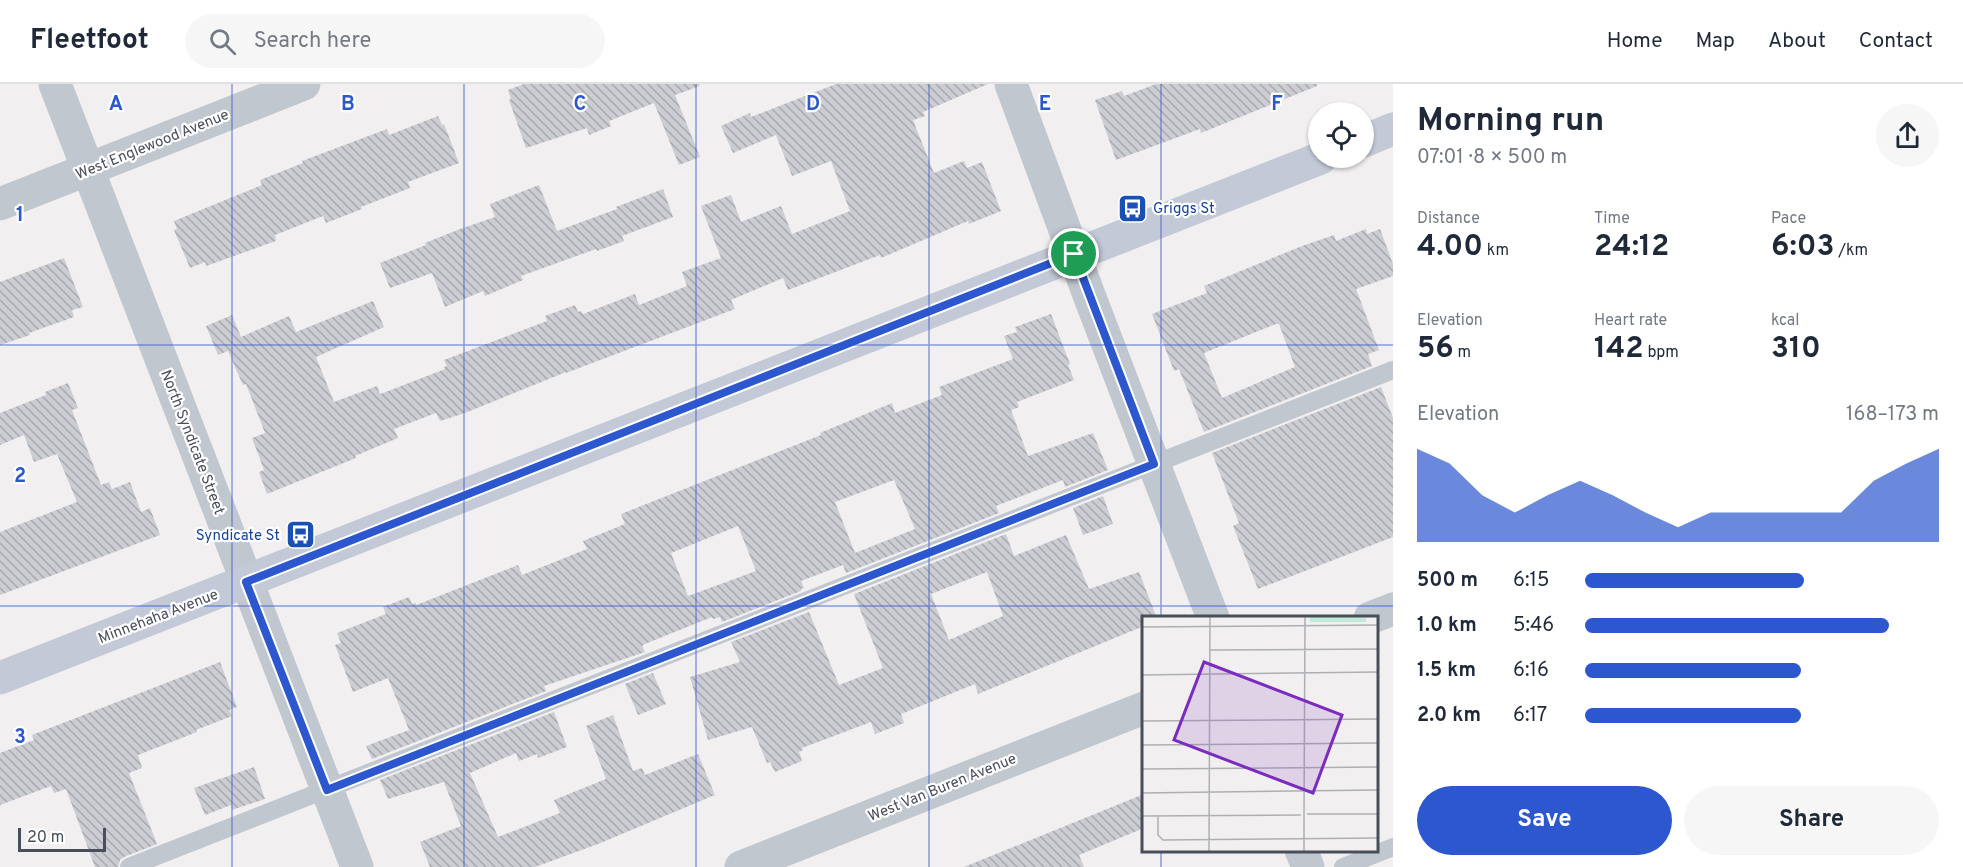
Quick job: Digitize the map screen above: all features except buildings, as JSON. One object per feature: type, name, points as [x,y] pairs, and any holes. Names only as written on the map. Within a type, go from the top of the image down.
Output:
[{"type":"street","name":"North Syndicate Street","points":[[55,84],[357,867]]},
{"type":"street","name":"West Englewood Avenue","points":[[0,204],[304,84]]},
{"type":"street","points":[[1011,84],[1212,616]]},
{"type":"street","points":[[1374,137],[1393,129]]},
{"type":"street","name":"Minnehaha Avenue","points":[[0,678],[1308,163]]},
{"type":"street","points":[[1375,616],[1393,609]]},
{"type":"street","name":"West Van Buren Avenue","points":[[741,867],[1142,709]]},
{"type":"street","points":[[1302,852],[1308,867]]},
{"type":"lane","points":[[129,867],[1393,370]]},
{"type":"lane","points":[[1343,867],[1393,848]]},
{"type":"place","name":"Griggs St","points":[[1132,208]]},
{"type":"place","name":"Syndicate St","points":[[301,535]]},
{"type":"route","points":[[1074,254],[1154,464],[327,790],[246,582],[1074,254]]}]
